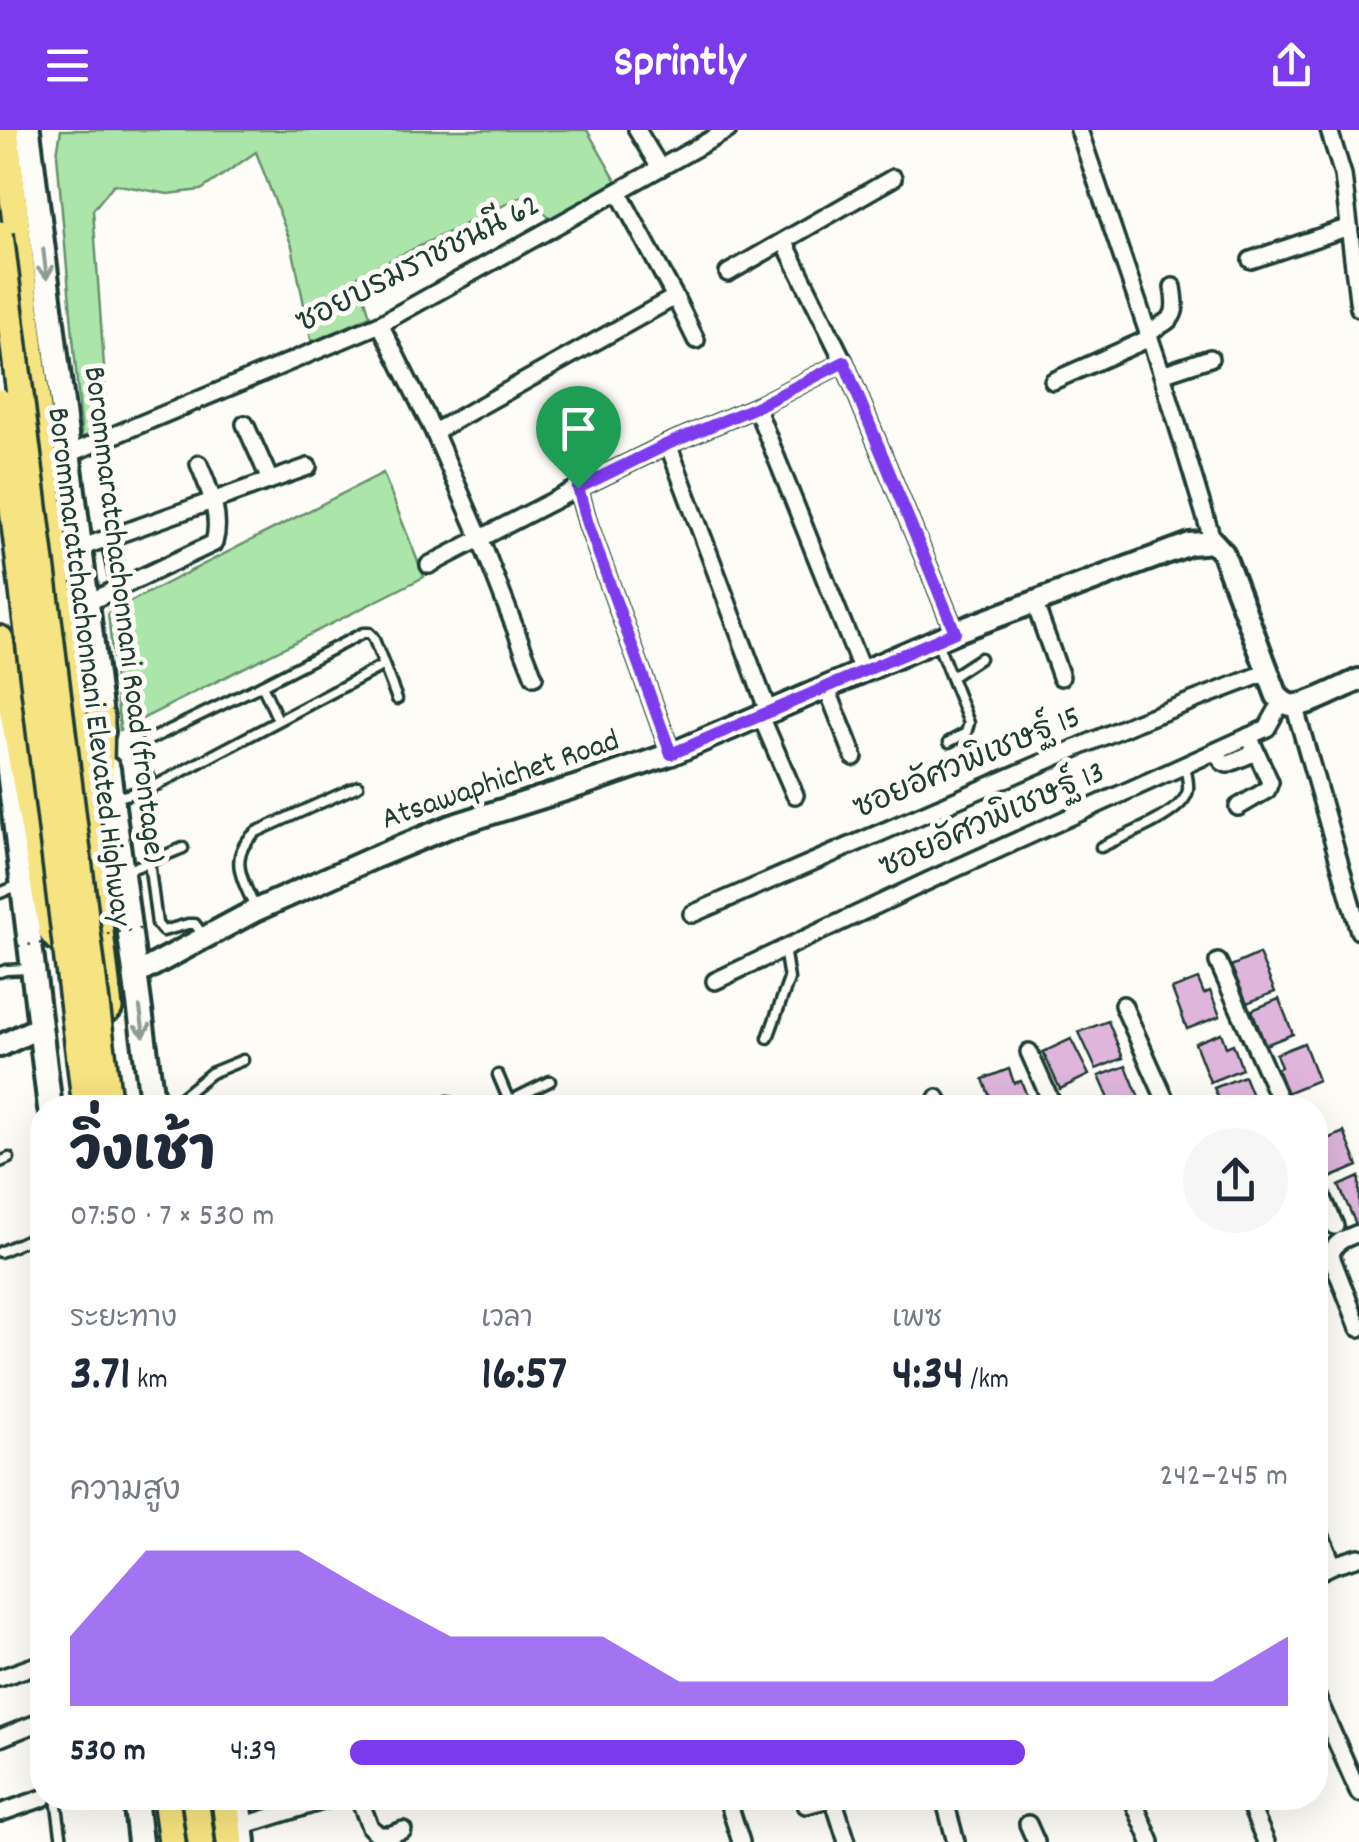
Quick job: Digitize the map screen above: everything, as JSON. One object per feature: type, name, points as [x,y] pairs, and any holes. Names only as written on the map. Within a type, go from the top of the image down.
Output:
[{"type":"main road","points":[[5,130],[9,238],[96,894],[119,1095]]},
{"type":"main road","points":[[9,238],[20,130]]},
{"type":"main road","name":"Borommaratchachonnani Road (frontage)","points":[[28,130],[151,1095]]},
{"type":"main road","points":[[34,167],[42,130]]},
{"type":"main road","name":"Borommaratchachonnani Elevated Highway","points":[[9,238],[108,1095]]},
{"type":"main road","name":"Borommaratchachonnani Elevated Highway","points":[[0,402],[80,1095]]},
{"type":"main road","points":[[0,464],[80,1095]]},
{"type":"main road","points":[[0,639],[52,932],[58,938]]},
{"type":"main road","points":[[0,697],[5,786],[22,883],[48,1095]]},
{"type":"main road","points":[[96,894],[101,717]]},
{"type":"main road","points":[[136,1810],[140,1842]]},
{"type":"main road","points":[[154,1810],[158,1842]]},
{"type":"main road","points":[[168,1810],[172,1842]]},
{"type":"main road","points":[[176,1810],[180,1842]]},
{"type":"main road","points":[[197,1810],[201,1842]]},
{"type":"main road","points":[[208,1810],[212,1842]]},
{"type":"main road","points":[[229,1810],[238,1837]]},
{"type":"main road","points":[[238,1837],[239,1810]]},
{"type":"street","points":[[637,130],[660,168]]},
{"type":"street","name":"ซอยบรมราชชนนี 62","points":[[68,454],[380,324],[728,130]]},
{"type":"street","points":[[1080,130],[1162,374],[1213,542],[1223,552],[1277,696],[1289,703],[1297,715],[1359,931]]},
{"type":"street","points":[[1329,130],[1352,192],[1349,228],[1359,308]]},
{"type":"street","points":[[728,273],[893,178]]},
{"type":"street","points":[[619,193],[696,340]]},
{"type":"street","points":[[1251,260],[1349,228]]},
{"type":"street","points":[[784,241],[844,362],[946,636]]},
{"type":"street","points":[[1053,380],[1149,335],[1170,320],[1176,306],[1173,288]]},
{"type":"street","points":[[434,432],[675,297]]},
{"type":"street","points":[[380,324],[434,432],[534,677]]},
{"type":"street","points":[[1162,374],[1210,358]]},
{"type":"street","points":[[429,565],[578,488],[844,362]]},
{"type":"street","points":[[756,407],[862,671]]},
{"type":"street","points":[[246,424],[270,480]]},
{"type":"street","points":[[668,444],[795,795]]},
{"type":"street","points":[[87,603],[214,543],[214,500],[199,464]]},
{"type":"street","points":[[80,548],[308,466]]},
{"type":"street","points":[[578,488],[671,754]]},
{"type":"street","points":[[110,538],[120,588]]},
{"type":"street","name":"Atsawaphichet Road","points":[[136,975],[256,910],[451,826],[671,754],[1034,601],[1190,544],[1213,542]]},
{"type":"street","points":[[1034,601],[1061,678]]},
{"type":"street","name":"ซอยอัศวพิเชษฐ์ 15","points":[[692,914],[1137,722],[1268,672]]},
{"type":"street","points":[[1289,703],[1359,680]]},
{"type":"street","points":[[826,686],[854,758]]},
{"type":"street","name":"ซอยอัศวพิเชษฐ์ 13","points":[[715,981],[1267,728],[1289,703]]},
{"type":"street","points":[[1238,807],[1267,790],[1270,782],[1249,736]]},
{"type":"street","points":[[1215,752],[1227,764],[1256,752]]},
{"type":"street","points":[[1218,962],[1277,1095]]},
{"type":"street","points":[[1123,1006],[1163,1095]]},
{"type":"street","points":[[0,1046],[40,1027]]},
{"type":"street","points":[[1030,1052],[1048,1095]]},
{"type":"street","points":[[1328,1210],[1335,1226]]},
{"type":"street","points":[[1359,1232],[1333,1246],[1330,1256],[1359,1328]]},
{"type":"street","points":[[1328,1552],[1334,1565]]},
{"type":"street","points":[[1328,1568],[1359,1558]]},
{"type":"street","points":[[0,1678],[30,1667]]},
{"type":"street","points":[[1328,1723],[1359,1793]]},
{"type":"street","points":[[0,1738],[30,1727]]},
{"type":"street","points":[[0,1813],[30,1803]]},
{"type":"street","points":[[238,1837],[303,1810]]},
{"type":"street","points":[[364,1810],[370,1827],[380,1835],[403,1830]]},
{"type":"street","points":[[732,1810],[741,1842]]},
{"type":"street","points":[[837,1810],[846,1842]]},
{"type":"street","points":[[947,1810],[956,1842]]},
{"type":"street","points":[[1137,1810],[1151,1842]]},
{"type":"street","points":[[1252,1810],[1266,1842]]},
{"type":"street","points":[[1028,1824],[1036,1842]]},
{"type":"lane","points":[[153,787],[141,758],[142,746],[147,741],[363,633],[373,636],[397,699]]},
{"type":"lane","points":[[946,636],[950,677],[969,723],[966,732],[949,742]]},
{"type":"lane","points":[[950,677],[980,658]]},
{"type":"lane","points":[[112,799],[153,787],[382,666]]},
{"type":"lane","points":[[262,685],[278,720]]},
{"type":"lane","points":[[1100,847],[1181,805],[1188,787],[1185,765]]},
{"type":"lane","points":[[256,910],[240,870],[238,858],[244,842],[256,832],[358,786]]},
{"type":"lane","points":[[122,872],[184,848]]},
{"type":"lane","points":[[148,862],[157,924],[163,931],[195,924],[204,937]]},
{"type":"lane","points":[[0,893],[22,883]]},
{"type":"lane","points":[[768,1038],[788,979],[784,948]]},
{"type":"lane","points":[[0,972],[33,969]]},
{"type":"lane","points":[[182,1095],[212,1073],[243,1060]]},
{"type":"lane","points":[[498,1076],[507,1095]]},
{"type":"lane","points":[[522,1095],[550,1081]]},
{"type":"lane","points":[[0,1162],[10,1158]]},
{"type":"lane","points":[[0,1252],[30,1238]]},
{"type":"lane","points":[[58,1810],[62,1842]]},
{"type":"green space","points":[[61,130],[587,130],[616,181],[551,220],[527,194],[358,276],[370,316],[312,344],[292,246],[256,152],[201,190],[168,194],[114,184],[93,210],[105,432],[82,439],[57,154]]},
{"type":"green space","points":[[383,473],[424,577],[120,730],[108,613]]},
{"type":"building","points":[[1259,954],[1275,992],[1247,1003],[1231,966]]},
{"type":"building","points":[[1198,979],[1204,994],[1210,991],[1220,1016],[1187,1029],[1172,989]]},
{"type":"building","points":[[1279,999],[1293,1034],[1265,1045],[1252,1010]]},
{"type":"building","points":[[1108,1021],[1123,1058],[1096,1069],[1079,1032]]},
{"type":"building","points":[[1221,1033],[1226,1047],[1233,1044],[1242,1069],[1210,1082],[1195,1043]]},
{"type":"building","points":[[1071,1039],[1089,1075],[1060,1089],[1043,1052]]},
{"type":"building","points":[[1304,1043],[1318,1080],[1286,1093],[1276,1054]]},
{"type":"building","points":[[1126,1066],[1138,1095],[1107,1095],[1099,1076]]},
{"type":"building","points":[[1009,1069],[1014,1083],[1021,1081],[1027,1095],[989,1095],[983,1079]]},
{"type":"building","points":[[1244,1076],[1252,1095],[1217,1095],[1214,1088]]},
{"type":"building","points":[[1344,1132],[1358,1166],[1330,1178],[1328,1139]]},
{"type":"building","points":[[1359,1177],[1359,1231],[1339,1186]]},
{"type":"route","points":[[844,362],[955,632],[671,754],[578,488],[844,362]]}]
